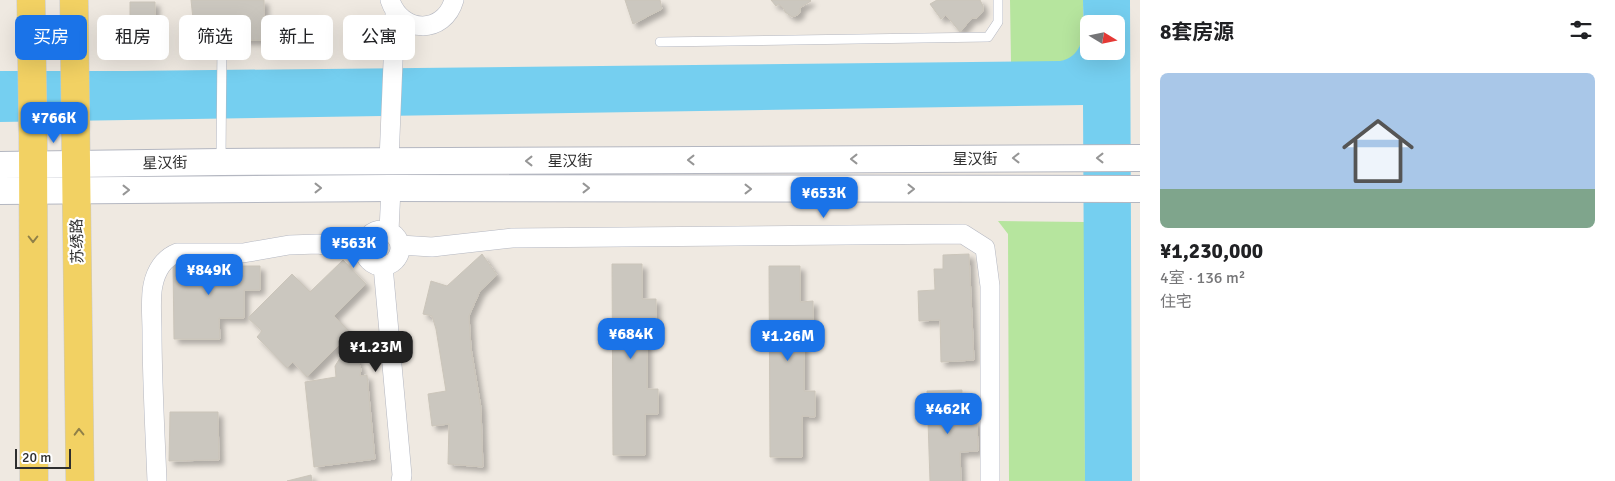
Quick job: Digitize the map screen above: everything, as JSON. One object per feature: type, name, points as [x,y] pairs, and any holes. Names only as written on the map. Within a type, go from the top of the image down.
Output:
[{"type":"main road","points":[[31,0],[34,481]]},
{"type":"main road","name":"苏绣路","points":[[74,0],[80,481]]},
{"type":"main road","name":"星汉街","points":[[77,177],[221,162],[1138,158]]},
{"type":"main road","name":"星汉街","points":[[0,165],[33,178]]},
{"type":"main road","name":"星汉街","points":[[0,191],[33,178],[77,177],[391,188],[1139,189]]},
{"type":"street","points":[[392,6],[406,23],[421,27],[435,24],[447,15],[454,0]]},
{"type":"street","points":[[389,162],[394,44],[392,6]]},
{"type":"street","points":[[391,188],[395,238],[398,257],[389,265],[383,266],[371,262],[367,258],[364,246],[369,236],[378,230],[395,238],[432,247],[512,238],[963,234],[985,248],[990,286],[990,481]]},
{"type":"street","points":[[157,481],[152,354],[153,286],[157,272],[163,263],[170,256],[177,253],[242,253],[289,245],[318,244],[365,252]]},
{"type":"street","points":[[383,266],[401,481]]},
{"type":"lane","points":[[660,42],[988,37],[998,22],[998,0]]},
{"type":"lane","points":[[221,162],[222,60]]},
{"type":"green space","points":[[1010,0],[1083,0],[1083,15],[1080,15],[1080,47],[1073,57],[1058,62],[1011,62]]},
{"type":"green space","points":[[998,221],[1084,222],[1085,481],[1009,481],[1008,234]]},
{"type":"water","points":[[1083,0],[1130,0],[1132,481],[1085,481],[1083,105],[0,122],[0,71],[1060,61],[1069,58],[1080,45],[1080,60],[1125,60],[1125,15],[1083,15]]},
{"type":"building","points":[[191,0],[264,0],[264,15],[261,15],[261,40],[251,40],[251,15],[193,15]]},
{"type":"building","points":[[625,0],[660,0],[662,9],[633,24]]},
{"type":"building","points":[[771,0],[811,1],[800,8],[798,15],[792,17],[779,4],[776,6]]},
{"type":"building","points":[[937,0],[980,0],[983,11],[977,18],[972,18],[960,32],[946,15],[941,19],[930,4]]},
{"type":"building","points":[[130,2],[155,2],[155,15],[130,15]]},
{"type":"building","points":[[482,254],[497,275],[480,291],[469,316],[471,348],[481,408],[483,467],[448,464],[449,424],[432,426],[428,394],[446,391],[436,329],[432,316],[423,314],[431,281],[447,286]]},
{"type":"building","points":[[969,254],[974,360],[941,362],[940,320],[919,321],[918,291],[935,290],[934,269],[943,269],[943,255]]},
{"type":"building","points":[[223,257],[223,266],[260,266],[260,290],[244,290],[244,318],[219,318],[220,339],[174,339],[173,265],[185,265],[185,258]]},
{"type":"building","points":[[343,260],[366,284],[334,316],[351,333],[307,377],[293,362],[287,368],[257,337],[262,331],[248,318],[292,274],[310,292]]},
{"type":"building","points":[[612,264],[642,264],[642,299],[656,299],[656,326],[647,327],[647,389],[658,389],[658,414],[645,414],[645,455],[613,455]]},
{"type":"building","points":[[769,266],[800,266],[800,302],[813,301],[813,329],[804,329],[804,391],[815,391],[815,417],[802,416],[802,457],[770,457]]},
{"type":"building","points":[[346,355],[353,355],[358,360],[361,369],[360,376],[367,375],[375,459],[314,467],[305,382],[336,377],[335,366],[340,358]]},
{"type":"building","points":[[962,390],[962,421],[977,420],[978,451],[960,452],[961,481],[930,481],[927,391]]},
{"type":"building","points":[[170,412],[218,412],[219,460],[169,461]]},
{"type":"building","points":[[311,475],[312,481],[287,481]]}]
